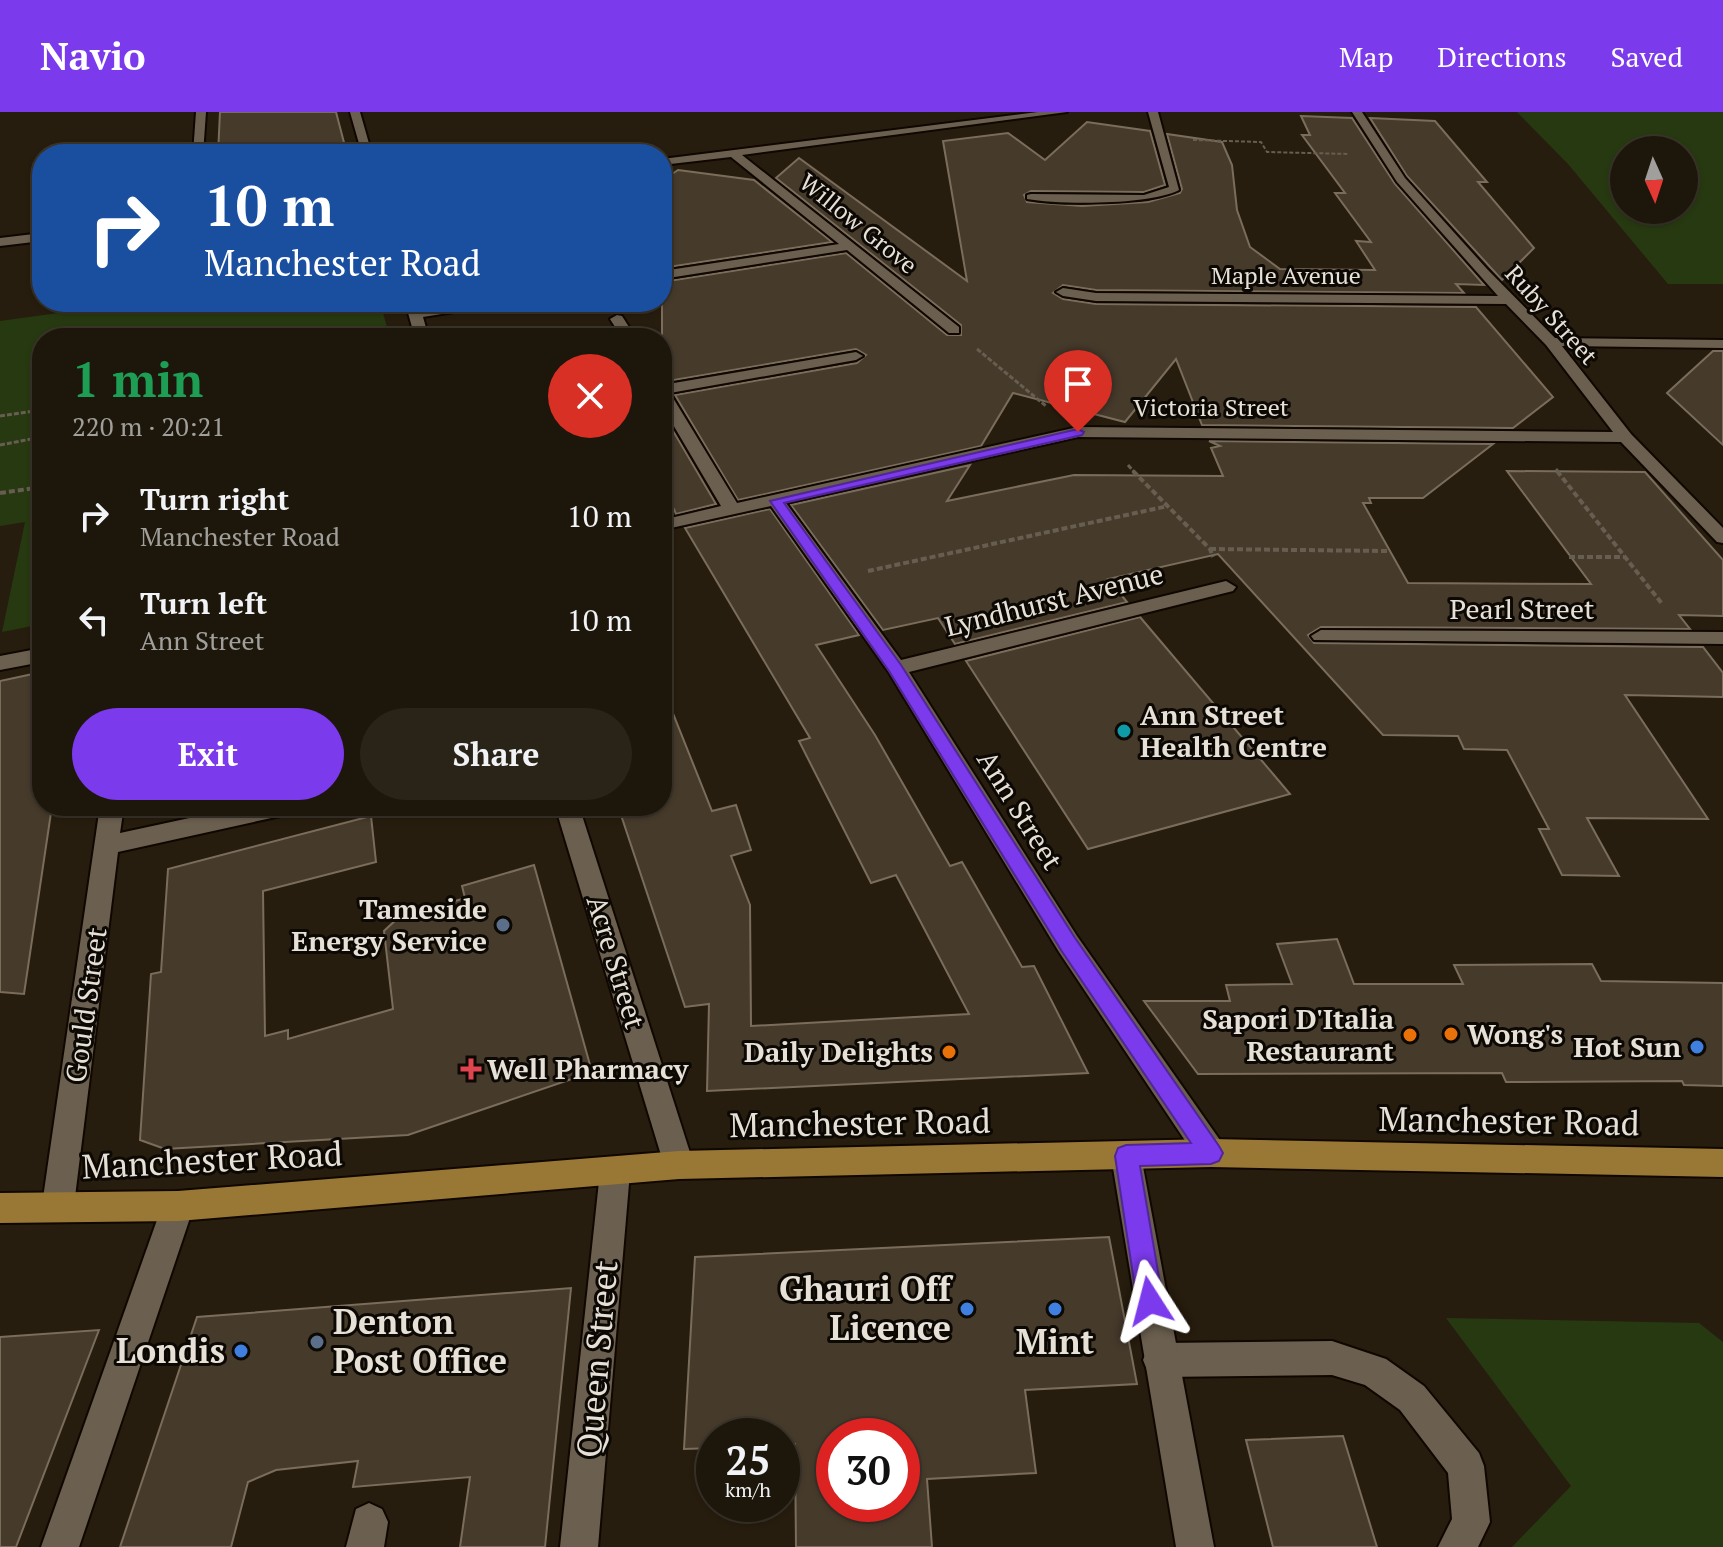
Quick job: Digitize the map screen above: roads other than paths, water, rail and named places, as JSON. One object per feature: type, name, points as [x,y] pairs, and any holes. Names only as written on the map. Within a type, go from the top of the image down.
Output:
[{"type":"main road","name":"Manchester Road","points":[[0,1208],[178,1206],[679,1165],[1211,1153],[1723,1163]]},
{"type":"street","points":[[199,144],[201,112]]},
{"type":"street","points":[[357,112],[365,144]]},
{"type":"street","points":[[672,161],[1062,112]]},
{"type":"street","points":[[1031,197],[1144,198],[1162,195],[1175,188],[1153,112]]},
{"type":"street","name":"Ruby Street","points":[[1357,112],[1401,180],[1551,342],[1625,437],[1723,538]]},
{"type":"street","name":"Willow Grove","points":[[734,154],[954,330]]},
{"type":"street","points":[[0,242],[32,237]]},
{"type":"street","points":[[672,273],[851,246]]},
{"type":"street","name":"Maple Avenue","points":[[1063,292],[1096,297],[1509,300]]},
{"type":"street","points":[[617,319],[623,328]]},
{"type":"street","points":[[1551,342],[1723,344]]},
{"type":"street","points":[[672,390],[856,356]]},
{"type":"street","points":[[672,409],[732,510]]},
{"type":"street","name":"Victoria Street","points":[[672,523],[1078,432],[1625,437]]},
{"type":"street","name":"Ann Street","points":[[776,501],[896,668],[1068,944],[1211,1153]]},
{"type":"street","name":"Lyndhurst Avenue","points":[[896,668],[1226,587]]},
{"type":"street","name":"Pearl Street","points":[[1321,636],[1723,638]]},
{"type":"street","points":[[0,663],[32,657]]},
{"type":"street","name":"Gould Street","points":[[58,1205],[111,816]]},
{"type":"street","points":[[108,845],[240,816]]},
{"type":"street","name":"Acre Street","points":[[570,816],[679,1165]]},
{"type":"street","points":[[1126,1156],[1195,1547]]},
{"type":"street","name":"Queen Street","points":[[579,1547],[615,1172]]},
{"type":"street","points":[[60,1547],[178,1206]]},
{"type":"street","points":[[1160,1360],[1332,1358],[1374,1371],[1412,1398],[1466,1466],[1471,1522],[1457,1547]]},
{"type":"place","name":"Ann Street Health Centre","points":[[1124,731]]},
{"type":"place","name":"Tameside Energy Service","points":[[503,925]]},
{"type":"place","name":"Wong's","points":[[1451,1034]]},
{"type":"place","name":"Sapori D'Italia Restaurant","points":[[1410,1035]]},
{"type":"place","name":"Hot Sun","points":[[1697,1047]]},
{"type":"place","name":"Daily Delights","points":[[949,1052]]},
{"type":"place","name":"Well Pharmacy","points":[[471,1069]]},
{"type":"place","name":"Ghauri Off Licence","points":[[967,1309]]},
{"type":"place","name":"Mint","points":[[1055,1309]]},
{"type":"place","name":"Denton Post Office","points":[[317,1342]]},
{"type":"place","name":"Londis","points":[[241,1351]]}]
